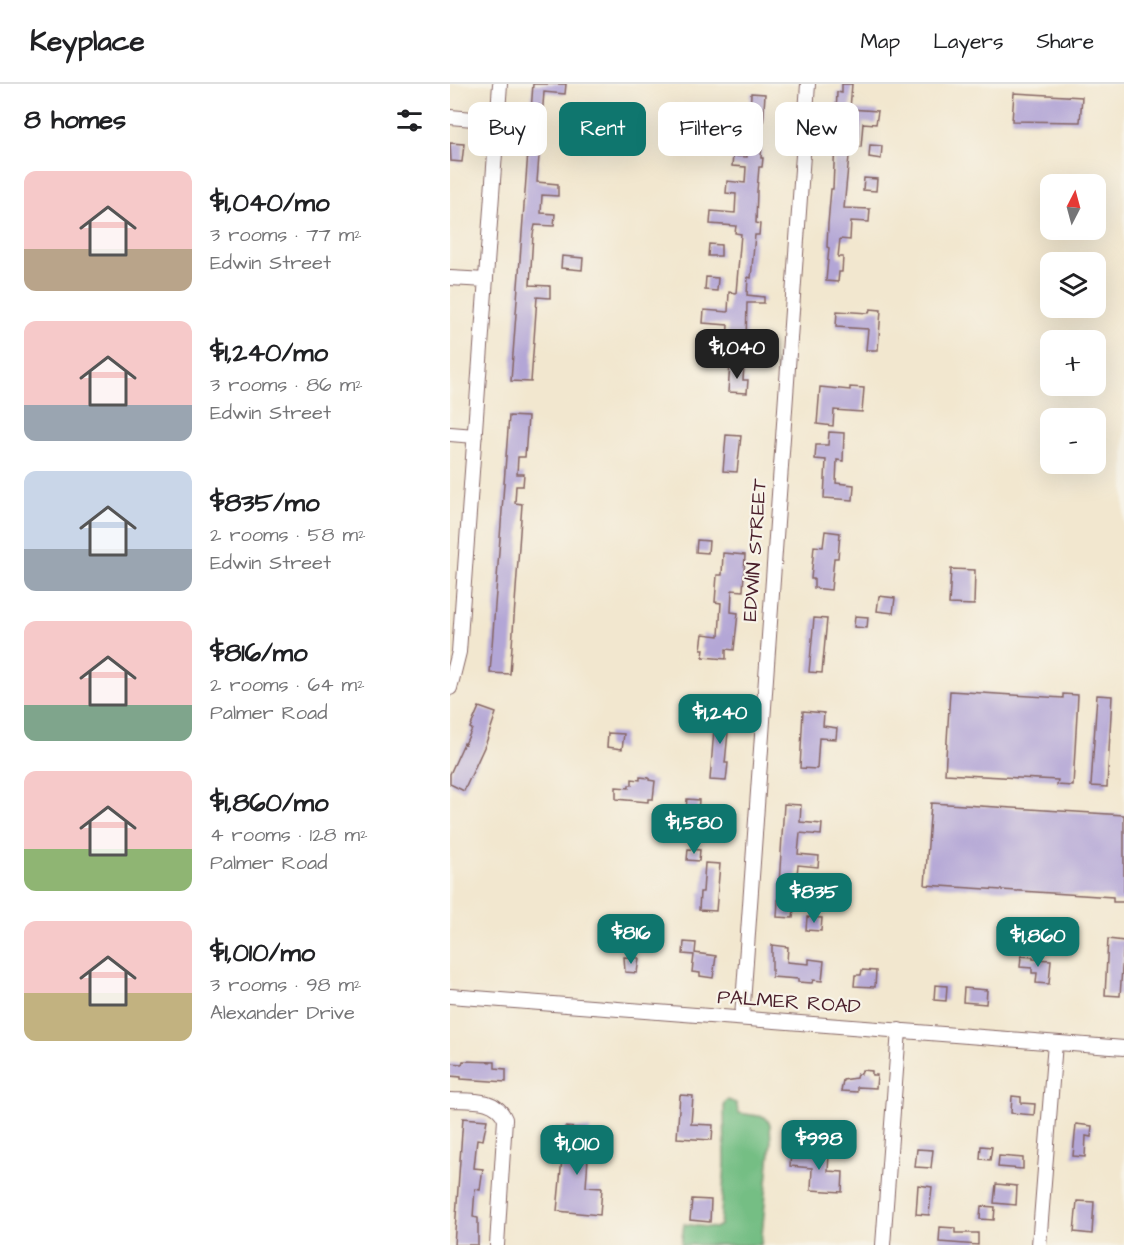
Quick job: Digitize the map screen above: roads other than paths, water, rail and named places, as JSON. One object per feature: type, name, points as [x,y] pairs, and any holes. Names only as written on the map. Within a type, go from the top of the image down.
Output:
[{"type":"street","points":[[499,102],[500,84]]},
{"type":"street","name":"EDWIN STREET","points":[[742,1018],[808,84]]},
{"type":"street","points":[[450,117],[468,119]]},
{"type":"street","points":[[450,688],[459,652],[457,595],[475,436],[495,156]]},
{"type":"street","points":[[450,278],[486,280]]},
{"type":"street","points":[[450,434],[475,436]]},
{"type":"street","name":"PALMER ROAD","points":[[450,996],[1124,1048]]},
{"type":"street","points":[[883,1245],[898,1030]]},
{"type":"street","points":[[1039,1245],[1055,1043]]},
{"type":"street","points":[[450,1100],[490,1103],[500,1109],[505,1119],[497,1245]]}]
